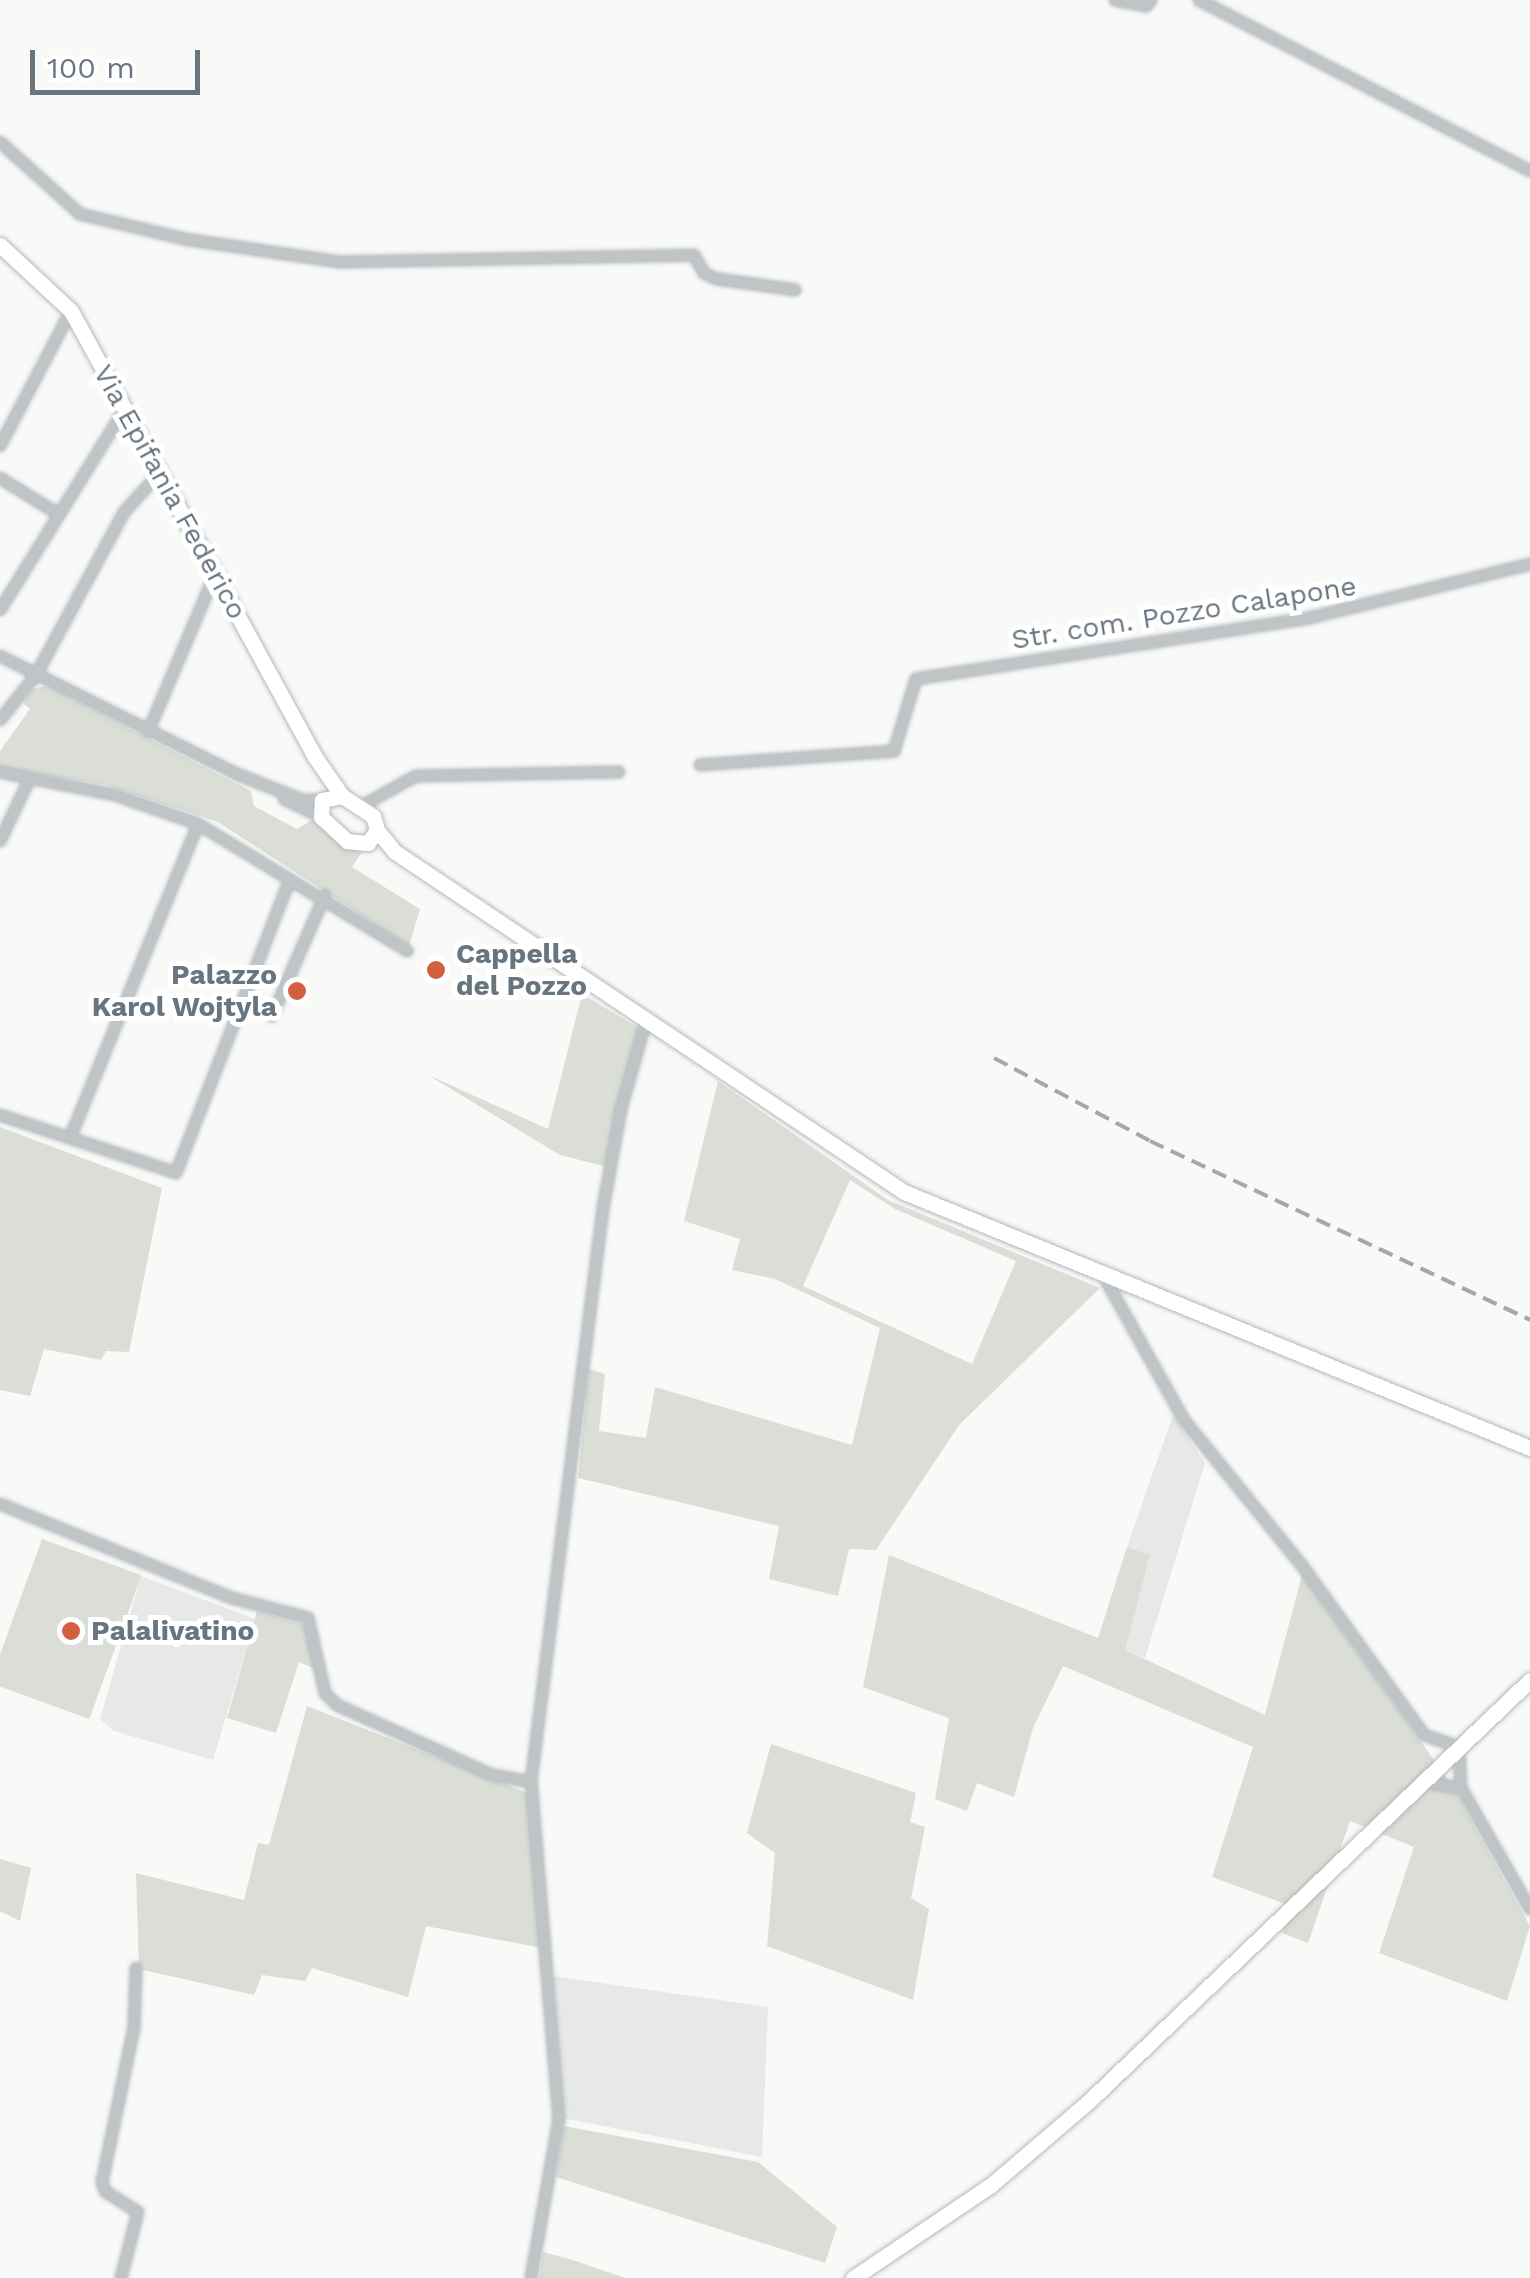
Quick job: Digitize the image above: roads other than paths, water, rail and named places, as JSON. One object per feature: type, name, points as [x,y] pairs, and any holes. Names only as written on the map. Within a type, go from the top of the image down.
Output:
[{"type":"main road","name":"Via Epifania Federico","points":[[0,245],[71,311],[315,758],[342,796]]},
{"type":"main road","name":"Via Epifania Federico","points":[[315,758],[323,799],[321,817]]},
{"type":"main road","points":[[323,799],[342,796],[360,807],[395,852],[904,1192],[1530,1448]]},
{"type":"main road","points":[[321,817],[347,841],[364,844],[452,890]]},
{"type":"main road","points":[[364,844],[377,827]]},
{"type":"main road","points":[[853,2278],[991,2185],[1088,2102],[1530,1680]]},
{"type":"street","points":[[1115,0],[1146,6],[1151,0]]},
{"type":"street","points":[[1199,0],[1530,171]]},
{"type":"street","points":[[0,142],[80,214],[184,239],[340,262],[694,255],[704,273],[717,279],[795,290]]},
{"type":"street","points":[[0,446],[71,311]]},
{"type":"street","points":[[0,610],[124,410]]},
{"type":"street","points":[[0,720],[36,675],[124,512],[159,474]]},
{"type":"street","points":[[0,478],[58,514]]},
{"type":"street","name":"Str. com. Pozzo Calapone","points":[[700,765],[894,751],[916,679],[1308,618],[1530,564]]},
{"type":"street","points":[[148,732],[215,573]]},
{"type":"street","points":[[0,656],[321,817]]},
{"type":"street","points":[[0,772],[115,795],[198,824],[325,896],[408,951]]},
{"type":"street","points":[[360,807],[416,776],[619,772]]},
{"type":"street","points":[[0,841],[30,778]]},
{"type":"street","points":[[258,783],[302,800],[323,799]]},
{"type":"street","points":[[377,827],[396,788]]},
{"type":"street","points":[[70,1138],[198,824]]},
{"type":"street","points":[[0,1115],[176,1173],[290,879]]},
{"type":"street","points":[[272,1016],[325,896]]},
{"type":"street","points":[[531,2278],[559,2120],[532,1782],[603,1208],[621,1109],[646,1021]]},
{"type":"street","points":[[1102,1275],[1184,1420],[1303,1567],[1424,1736],[1459,1747],[1461,1788],[1530,1909]]},
{"type":"street","points":[[0,1504],[232,1598],[308,1618],[325,1693],[337,1705],[492,1774],[532,1782]]},
{"type":"street","points":[[1423,1782],[1461,1788]]},
{"type":"street","points":[[121,2278],[138,2212],[105,2192],[102,2182],[134,2028],[136,1968]]},
{"type":"railway","points":[[994,1058],[1150,1141],[1530,1320]]},
{"type":"place","name":"Cappella del Pozzo","points":[[436,970]]},
{"type":"place","name":"Palazzo Karol Wojtyla","points":[[297,991]]},
{"type":"place","name":"Palalivatino","points":[[71,1631]]}]
